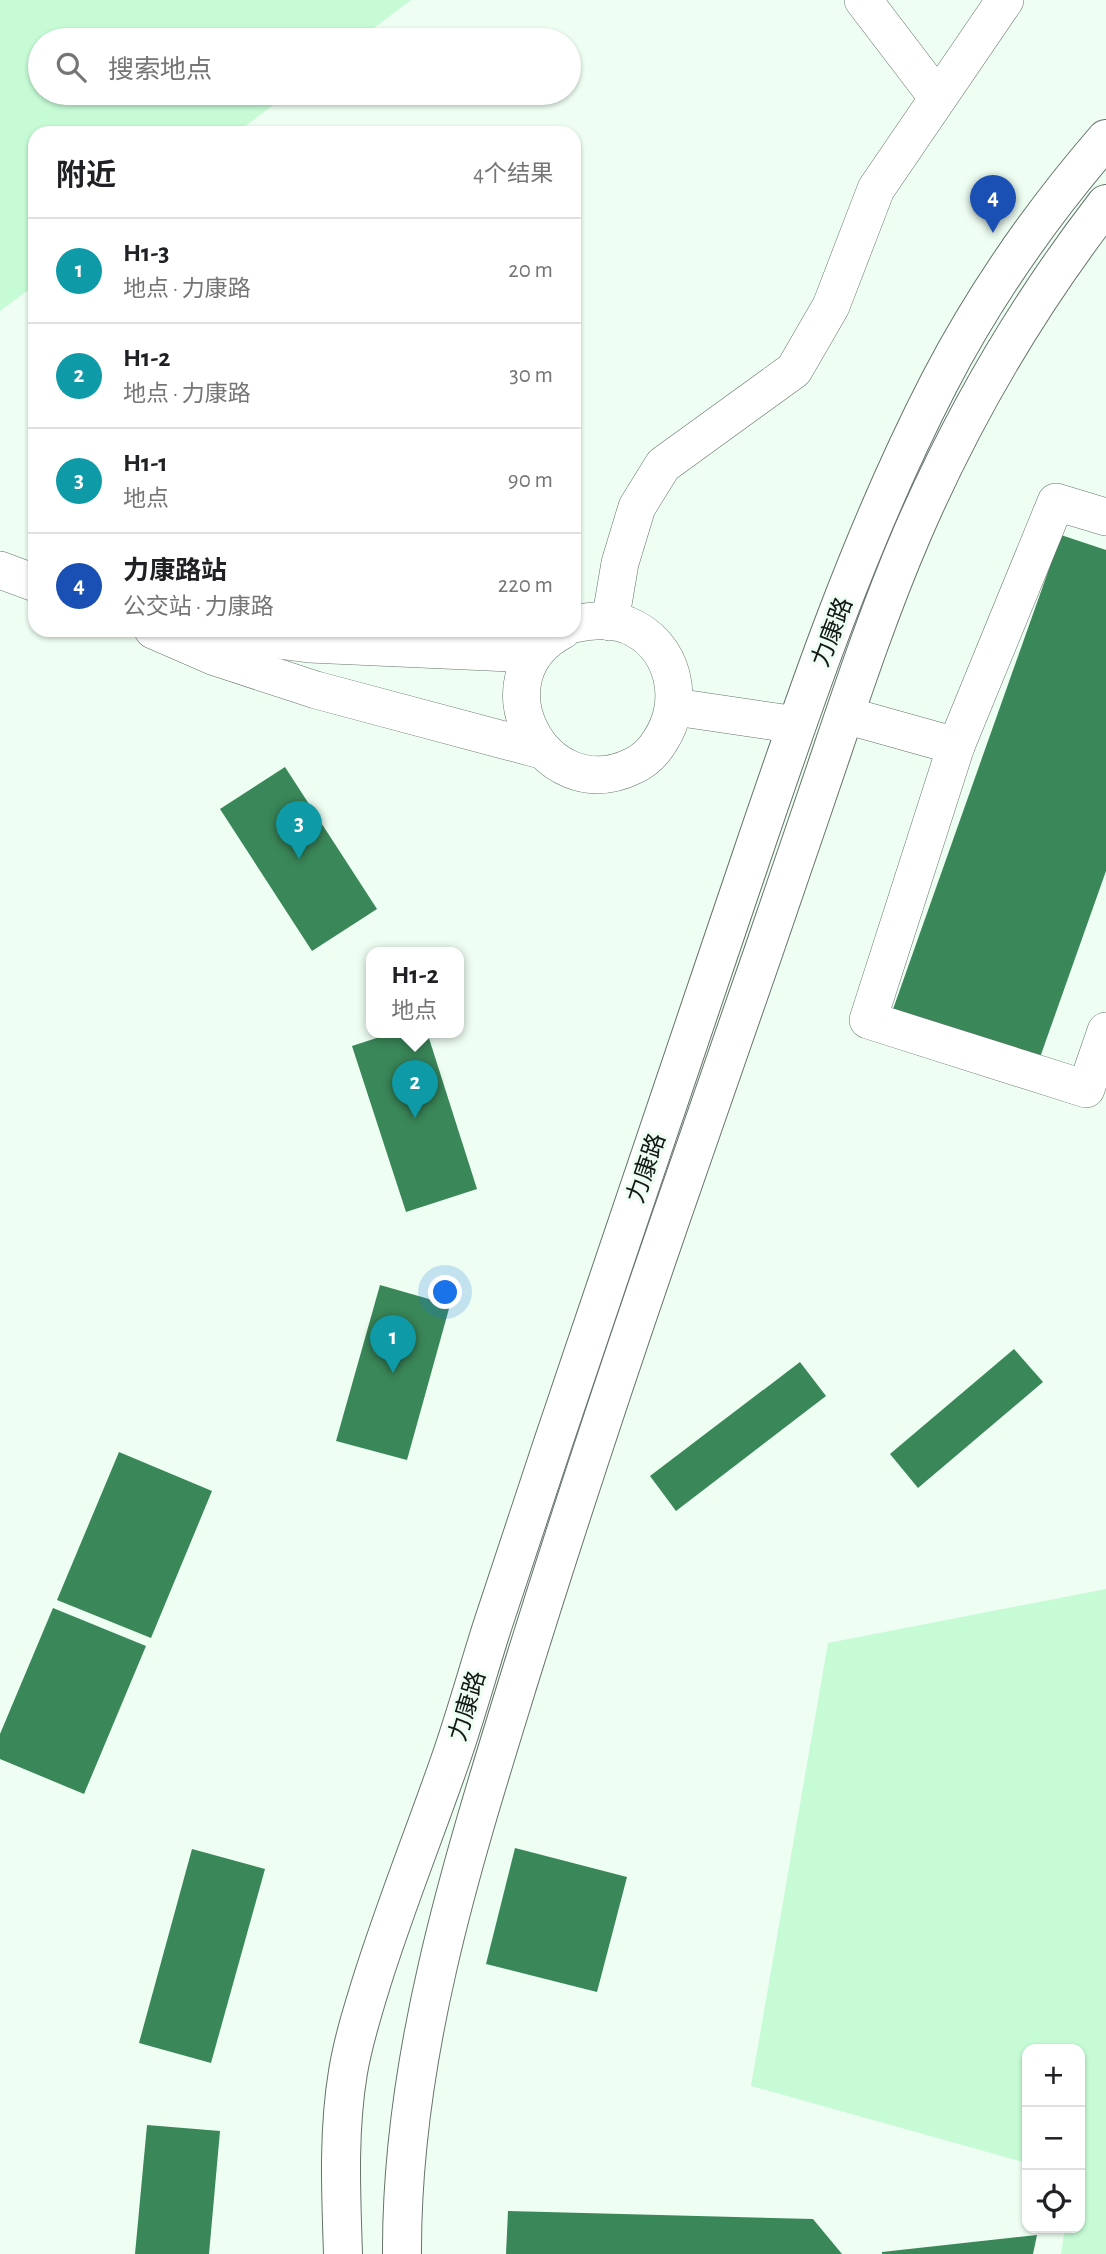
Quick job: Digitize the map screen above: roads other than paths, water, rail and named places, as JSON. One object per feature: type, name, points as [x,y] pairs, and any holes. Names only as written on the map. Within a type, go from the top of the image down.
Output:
[{"type":"street","points":[[863,0],[937,97]]},
{"type":"street","points":[[550,637],[534,654],[523,678],[521,704],[527,728],[541,750],[561,765],[584,774],[609,774],[634,766],[654,751],[667,731],[675,707],[674,681],[665,659],[649,639],[626,625],[592,623],[620,563],[637,507],[663,465],[794,370],[831,306],[876,189],[1000,2]]},
{"type":"street","name":"力康路","points":[[343,2254],[342,2130],[348,2072],[360,2020],[396,1908],[452,1755],[610,1274],[797,725],[889,487],[940,380],[982,306],[1017,254],[1106,139]]},
{"type":"street","name":"力康路","points":[[402,2254],[406,2150],[421,2050],[457,1884],[561,1542],[869,642],[912,533],[950,453],[1007,350],[1106,204]]},
{"type":"street","points":[[1106,517],[1056,502],[956,746],[867,1020],[1086,1088],[1106,1031]]},
{"type":"street","points":[[0,570],[28,580]]},
{"type":"street","points":[[169,637],[215,657],[316,690],[541,750]]},
{"type":"street","points":[[256,637],[309,644],[534,654]]},
{"type":"street","points":[[675,707],[797,725]]},
{"type":"street","points":[[845,715],[956,746]]},
{"type":"place","name":"力康路站","points":[[993,233]]},
{"type":"place","name":"H1-1","points":[[299,859]]},
{"type":"place","name":"H1-2","points":[[415,1118]]},
{"type":"place","name":"H1-3","points":[[393,1373]]}]
